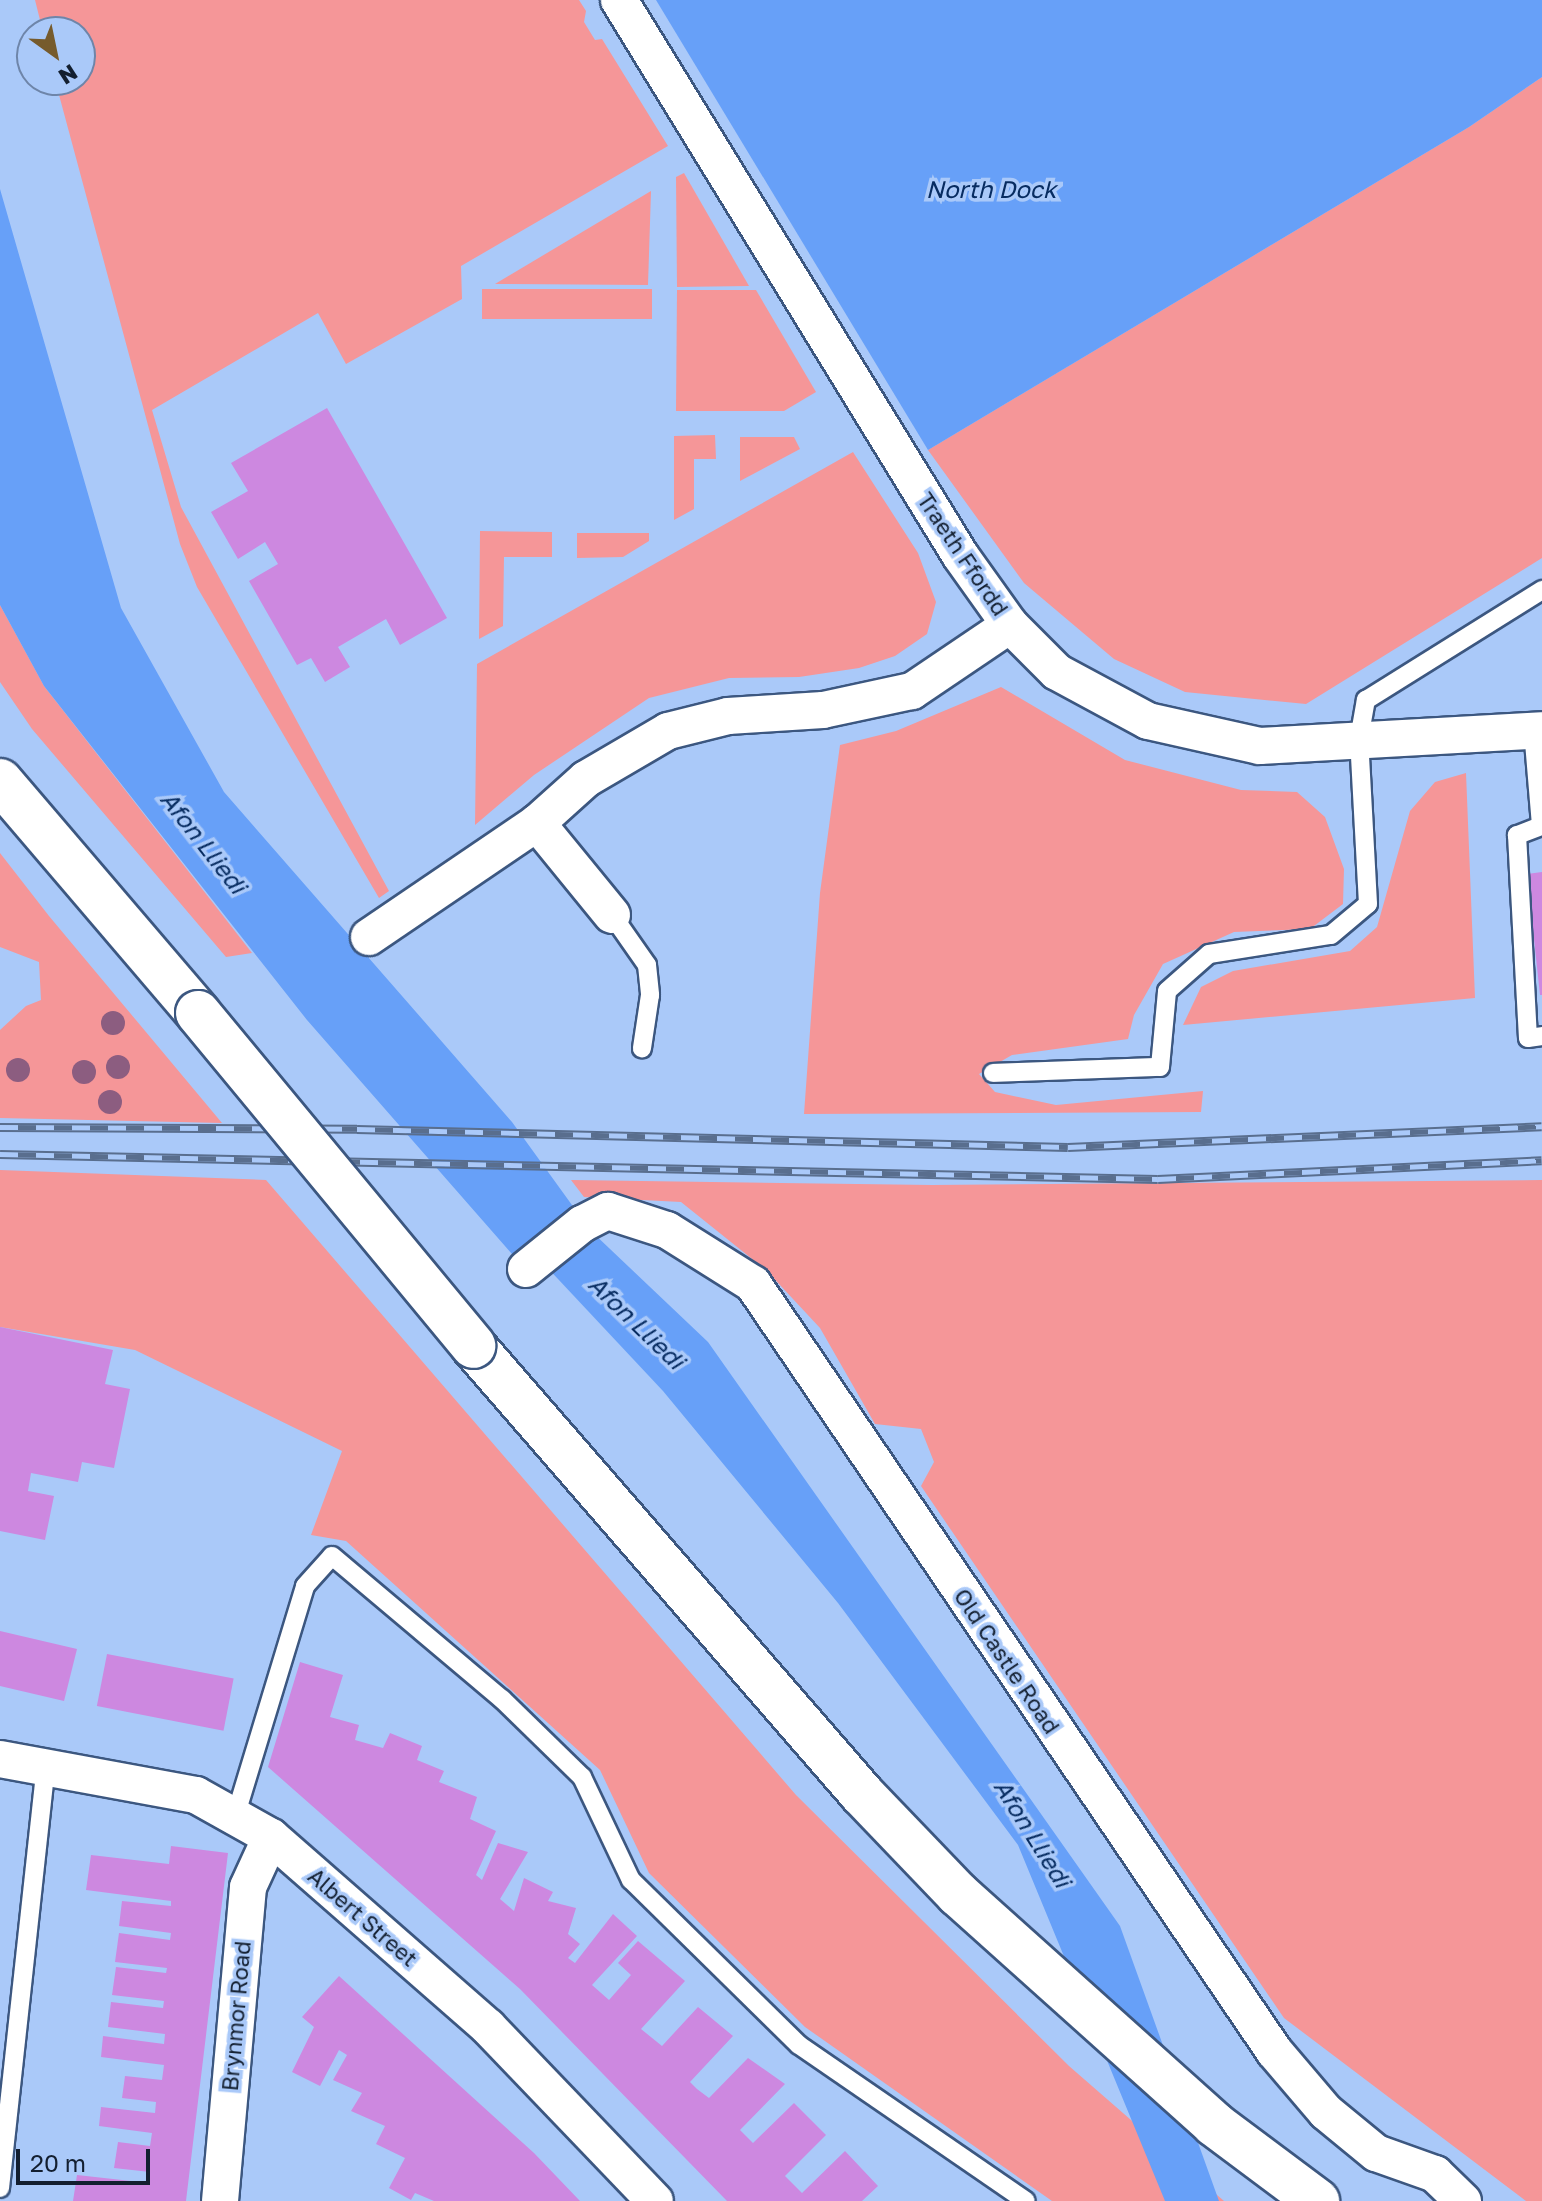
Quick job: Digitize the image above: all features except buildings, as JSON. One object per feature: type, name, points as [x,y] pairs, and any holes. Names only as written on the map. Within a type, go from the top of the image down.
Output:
[{"type":"main road","points":[[0,781],[198,1013],[473,1346],[862,1794],[958,1894],[1214,2124],[1317,2201]]},
{"type":"street","name":"Traeth Ffordd","points":[[619,0],[877,423],[1010,625],[1057,672],[1148,721],[1260,746],[1538,730]]},
{"type":"street","points":[[369,937],[537,823],[586,779],[668,731],[728,716],[823,710],[912,691],[1010,625]]},
{"type":"street","points":[[537,823],[612,915]]},
{"type":"street","name":"Old Castle Road","points":[[526,1269],[582,1224],[608,1211],[667,1230],[753,1284],[1274,2051],[1326,2112],[1376,2153],[1435,2174],[1463,2201]]},
{"type":"street","name":"Albert Street","points":[[0,1759],[196,1795],[271,1837],[488,2027],[655,2201]]},
{"type":"street","name":"Brynmor Road","points":[[220,2201],[248,1887],[271,1837]]},
{"type":"lane","points":[[993,1073],[1160,1067],[1167,991],[1209,954],[1331,935],[1368,904],[1359,739],[1366,700],[1542,590]]},
{"type":"lane","points":[[1538,730],[1541,826],[1517,835],[1528,1038],[1542,1036]]},
{"type":"lane","points":[[612,915],[647,965],[650,995],[642,1048]]},
{"type":"lane","points":[[235,1817],[305,1586],[332,1556],[502,1699],[582,1777],[631,1880],[799,2045],[1026,2201]]},
{"type":"lane","points":[[0,2188],[46,1767]]},
{"type":"shaded area","points":[[35,0],[579,0],[586,11],[584,22],[595,40],[602,39],[668,146],[461,266],[462,299],[346,364],[318,313],[152,410],[181,507],[389,891],[379,898],[197,587],[180,544],[59,96],[96,96],[96,16],[39,16]]},
{"type":"shaded area","points":[[1542,77],[1542,558],[1306,704],[1185,692],[1114,659],[1024,583],[928,450],[1469,127]]},
{"type":"shaded area","points":[[684,173],[749,286],[677,287],[676,177]]},
{"type":"shaded area","points":[[651,191],[648,285],[495,284]]},
{"type":"shaded area","points":[[482,289],[652,289],[652,319],[482,319]]},
{"type":"shaded area","points":[[677,290],[756,290],[816,392],[784,411],[676,411]]},
{"type":"shaded area","points":[[715,435],[716,459],[694,459],[694,509],[674,520],[674,436]]},
{"type":"shaded area","points":[[740,437],[794,437],[800,449],[740,481]]},
{"type":"shaded area","points":[[853,452],[918,553],[936,602],[927,634],[895,656],[859,668],[799,677],[729,678],[649,698],[534,775],[475,825],[477,664]]},
{"type":"shaded area","points":[[480,531],[552,532],[552,557],[504,557],[503,626],[479,639]]},
{"type":"shaded area","points":[[577,533],[649,533],[649,541],[623,557],[577,558]]},
{"type":"shaded area","points":[[0,605],[44,686],[252,953],[226,957],[32,729],[0,682]]},
{"type":"shaded area","points":[[1001,687],[1125,760],[1241,790],[1297,792],[1325,817],[1344,869],[1343,904],[1310,929],[1234,932],[1163,964],[1134,1015],[1128,1039],[1012,1055],[979,1074],[995,1092],[1056,1105],[1203,1091],[1201,1112],[804,1114],[820,893],[840,745],[896,731]]},
{"type":"shaded area","points":[[1466,773],[1475,998],[1183,1025],[1201,987],[1233,971],[1350,951],[1377,927],[1410,811],[1435,782]]},
{"type":"shaded area","points":[[0,853],[222,1123],[0,1118],[0,1030],[26,1006],[41,1000],[39,962],[0,947]]},
{"type":"shaded area","points":[[0,1170],[266,1180],[796,1795],[1069,2066],[1224,2201],[1052,2201],[805,2027],[649,1873],[600,1770],[346,1541],[311,1535],[342,1451],[135,1350],[0,1327]]},
{"type":"shaded area","points":[[571,1180],[932,1185],[1542,1180],[1542,2201],[1526,2201],[1284,2018],[921,1486],[934,1462],[921,1429],[875,1424],[820,1328],[766,1270],[681,1202],[584,1197]]},
{"type":"water","name":"North Dock","points":[[656,0],[1542,0],[1542,77],[1469,127],[928,450]]},
{"type":"water","name":"Afon Lliedi","points":[[0,189],[121,608],[224,792],[512,1122],[590,1230],[708,1342],[1120,1926],[1219,2201],[1165,2201],[1018,1845],[838,1603],[663,1391],[543,1263],[519,1262],[307,1020],[44,686],[0,605]]},
{"type":"railway","points":[[0,1127],[357,1129],[1068,1147],[1542,1126]]},
{"type":"railway","points":[[0,1154],[1158,1179],[1542,1160]]}]
